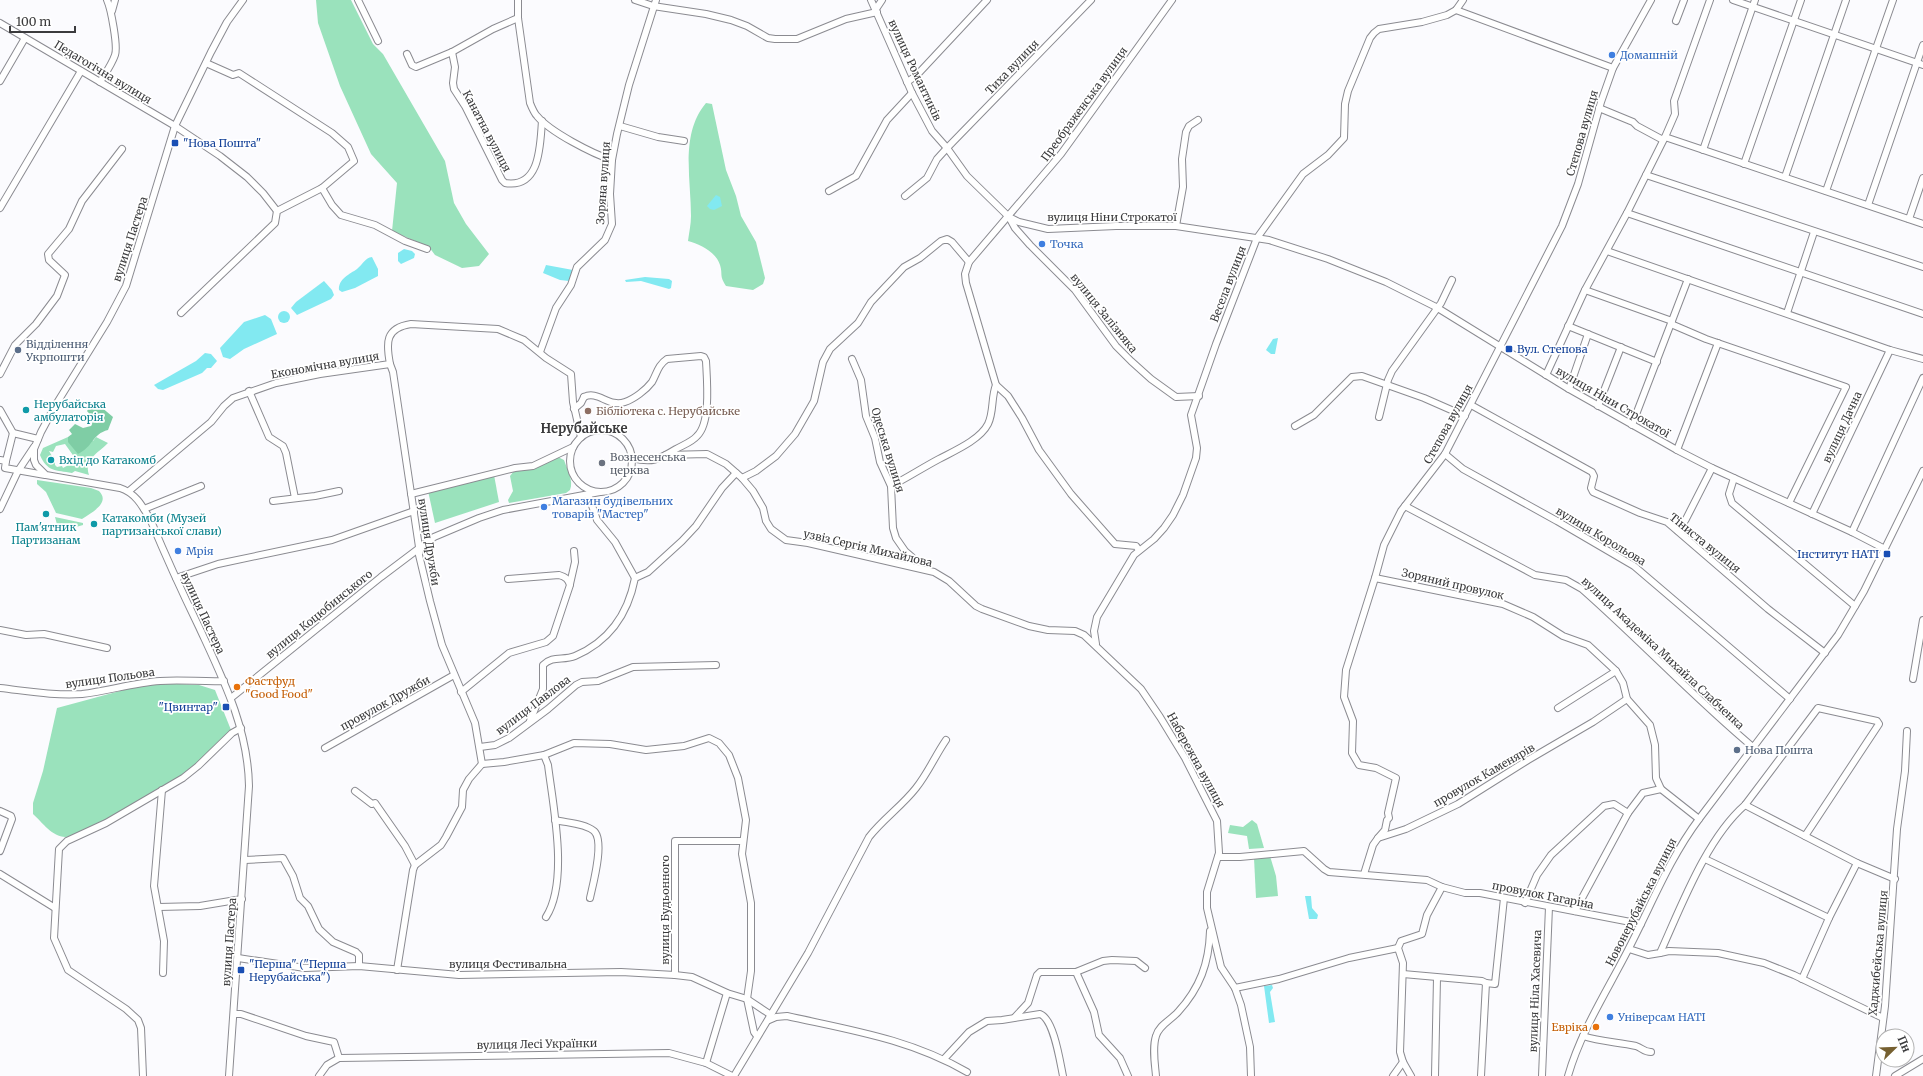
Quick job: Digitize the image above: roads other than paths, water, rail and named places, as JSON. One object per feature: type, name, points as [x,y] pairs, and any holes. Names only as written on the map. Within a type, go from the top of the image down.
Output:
[{"type":"street","points":[[100,82],[115,53],[111,13],[107,0]]},
{"type":"street","points":[[111,13],[115,0]]},
{"type":"street","name":"вулиця Пастера","points":[[46,475],[38,469],[34,460],[37,442],[55,406],[107,322],[126,286],[175,126],[227,22],[242,0]]},
{"type":"street","points":[[358,0],[378,41]]},
{"type":"street","points":[[518,0],[518,18],[530,103],[537,116],[542,121],[600,156],[612,160]]},
{"type":"street","points":[[635,0],[706,14],[747,26],[768,38],[785,39],[797,39],[846,19],[876,11],[882,0]]},
{"type":"street","name":"вулиця Романтиків","points":[[871,0],[912,93],[932,131],[947,148],[967,176],[1009,216]]},
{"type":"street","points":[[908,82],[916,76],[987,0]]},
{"type":"street","name":"Тиха вулиця","points":[[905,196],[927,178],[937,159],[947,148],[1090,0]]},
{"type":"street","name":"Преображенська вулиця","points":[[968,262],[1061,154],[1172,0]]},
{"type":"street","points":[[1463,0],[1456,10],[1612,68]]},
{"type":"street","name":"Степова вулиця","points":[[1378,838],[1385,830],[1387,820],[1389,818],[1388,813],[1396,778],[1376,768],[1359,765],[1356,762],[1352,753],[1353,721],[1344,697],[1346,670],[1384,545],[1405,506],[1445,454],[1562,226],[1578,184],[1599,108],[1612,68],[1651,0]]},
{"type":"street","points":[[1676,21],[1684,0]]},
{"type":"street","points":[[1546,375],[1568,326],[1627,213],[1675,114],[1674,101],[1710,0]]},
{"type":"street","points":[[1733,0],[1754,3],[1794,21],[1920,64]]},
{"type":"street","points":[[1744,164],[1801,0]]},
{"type":"street","points":[[1785,177],[1846,0]]},
{"type":"street","points":[[1826,191],[1893,0]]},
{"type":"street","name":"Зоряна вулиця","points":[[540,352],[556,308],[572,285],[577,267],[605,240],[610,229],[612,218],[610,194],[612,160],[629,85],[654,3]]},
{"type":"street","points":[[1703,150],[1754,3]]},
{"type":"street","name":"Весела вулиця","points":[[1096,645],[1094,631],[1097,617],[1139,550],[1154,539],[1164,528],[1173,515],[1183,495],[1196,458],[1197,440],[1191,415],[1256,238],[1302,174],[1341,143],[1344,138],[1345,104],[1348,91],[1370,38],[1374,32],[1379,29],[1435,19],[1456,10]]},
{"type":"street","points":[[407,54],[412,65],[416,67],[452,52],[493,29],[518,18]]},
{"type":"street","name":"Педагогічна вулиця","points":[[0,23],[175,126],[220,156],[247,177],[263,193],[277,211]]},
{"type":"street","points":[[0,81],[25,38]]},
{"type":"street","points":[[1868,205],[1920,64],[1923,45]]},
{"type":"street","name":"Канатна вулиця","points":[[452,52],[455,67],[453,83],[454,89],[465,106],[502,180],[505,183],[523,180],[531,174],[536,164],[540,146],[542,121]]},
{"type":"street","points":[[181,313],[274,223],[277,211],[322,188],[353,164],[354,158],[348,147],[332,133],[239,73],[233,75],[206,63]]},
{"type":"street","points":[[0,208],[81,71]]},
{"type":"street","points":[[829,191],[856,176],[887,120],[912,93]]},
{"type":"street","points":[[1599,108],[1633,122],[1637,126],[1664,138],[1923,224]]},
{"type":"street","points":[[1176,226],[1183,187],[1182,159],[1186,132],[1189,126],[1198,120]]},
{"type":"street","points":[[620,126],[658,137],[684,141]]},
{"type":"street","points":[[0,374],[15,345],[36,324],[57,296],[62,286],[65,275],[49,260],[48,254],[69,229],[82,201],[122,149]]},
{"type":"street","points":[[1646,175],[1923,267]]},
{"type":"street","points":[[1909,219],[1923,178]]},
{"type":"street","points":[[322,188],[332,205],[342,215],[375,225],[405,241],[427,249]]},
{"type":"street","points":[[1627,213],[1923,314]]},
{"type":"street","name":"вулиця Ніни Строкатої","points":[[1009,216],[1019,222],[1048,229],[1116,226],[1176,226],[1256,238],[1292,246],[1353,268],[1386,282],[1436,307],[1569,389],[1677,450],[1712,468],[1852,532],[1885,550]]},
{"type":"street","name":"вулиця Залізняка","points":[[1009,216],[1015,228],[1030,245],[1075,290],[1116,346],[1131,362],[1176,397],[1199,396]]},
{"type":"street","points":[[1787,313],[1814,232]]},
{"type":"street","points":[[742,478],[776,456],[795,434],[814,401],[823,362],[830,349],[858,323],[871,302],[904,267],[920,258],[944,239],[949,239],[968,262],[965,274],[966,283],[996,385],[1011,402],[1022,418],[1039,450],[1071,494],[1115,544],[1136,546],[1139,550]]},
{"type":"street","points":[[1607,251],[1890,350],[1923,359]]},
{"type":"street","points":[[1632,425],[1688,279]]},
{"type":"street","points":[[1379,418],[1387,384],[1399,359],[1408,350],[1436,307],[1441,303],[1452,280]]},
{"type":"street","points":[[1586,290],[1671,322],[1718,343],[1846,387],[1789,503]]},
{"type":"street","name":"Економічна вулиця","points":[[129,491],[211,422],[228,402],[249,391],[299,378],[390,364],[387,345],[391,333],[397,327],[411,324],[498,329],[515,334],[546,358],[571,374],[573,396],[581,437]]},
{"type":"street","points":[[1568,326],[1657,362]]},
{"type":"street","points":[[1569,389],[1588,334]]},
{"type":"street","points":[[1677,450],[1718,343]]},
{"type":"street","points":[[1598,406],[1621,347]]},
{"type":"street","name":"вулиця Дачна","points":[[1812,514],[1890,350]]},
{"type":"street","points":[[575,406],[581,403],[584,397],[589,395],[596,395],[608,403],[624,403],[642,392],[652,382],[657,368],[667,359],[704,357],[706,361],[708,404],[705,412],[704,426],[696,437],[666,455],[649,462],[632,458]]},
{"type":"street","name":"Одеська вулиця","points":[[852,359],[861,380],[866,416],[875,438],[880,462],[891,486],[893,528],[900,545],[912,557],[909,565]]},
{"type":"street","name":"вулиця Дружби","points":[[390,364],[393,372],[420,547],[419,555],[430,601],[454,675],[475,723],[482,764]]},
{"type":"street","points":[[1295,426],[1314,415],[1352,377],[1362,376],[1424,398],[1465,416]]},
{"type":"street","points":[[1852,532],[1923,378]]},
{"type":"street","points":[[891,486],[949,455],[973,439],[988,425],[992,394],[996,385]]},
{"type":"street","points":[[249,391],[270,437],[283,446],[288,460],[295,498]]},
{"type":"street","points":[[573,396],[578,393],[584,397]]},
{"type":"street","name":"Тіниста вулиця","points":[[1471,405],[1592,472],[1594,476],[1591,488],[1593,492],[1640,513],[1657,517],[1667,522],[1768,609],[1825,653]]},
{"type":"street","points":[[0,410],[13,433],[37,442],[18,472],[0,509]]},
{"type":"street","points":[[411,494],[515,468],[533,466],[573,447],[581,437],[595,430],[613,432],[625,441],[632,458],[631,470],[624,483],[610,491],[600,492],[585,488],[574,476],[570,461],[573,447]]},
{"type":"street","points":[[13,433],[3,460],[5,468],[18,472],[46,475],[129,491]]},
{"type":"street","name":"узвіз Сергія Михайлова","points":[[666,455],[707,454],[726,464],[742,478],[753,491],[763,508],[766,521],[780,537],[786,540],[808,543],[909,565],[942,576],[976,606],[982,609],[1029,626],[1048,630],[1075,631],[1084,634],[1090,639]]},
{"type":"street","name":"вулиця Корольова","points":[[1445,454],[1463,469],[1634,566],[1790,699]]},
{"type":"street","points":[[1678,531],[1686,519],[1712,468]]},
{"type":"street","name":"Новонерубайська вулиця","points":[[1568,1076],[1583,1036],[1629,949],[1678,850],[1699,819],[1838,635],[1885,550],[1923,471]]},
{"type":"street","points":[[635,578],[648,572],[682,541],[696,526],[722,488],[736,473]]},
{"type":"street","points":[[1734,478],[1729,494],[1732,503],[1855,606]]},
{"type":"street","points":[[144,509],[201,486]]},
{"type":"street","name":"вулиця Пастера","points":[[129,491],[144,509],[232,698],[241,728],[249,769],[245,860],[229,1076]]},
{"type":"street","points":[[273,501],[339,491]]},
{"type":"street","name":"вулиця Коцюбинського","points":[[232,698],[434,537],[479,518],[503,510],[600,492]]},
{"type":"street","points":[[530,721],[543,689],[543,665],[548,660],[575,656],[606,636],[614,629],[632,592],[635,578],[613,538],[597,520],[588,494]]},
{"type":"street","name":"вулиця Академіка Михайла Слабченка","points":[[1405,506],[1535,575],[1566,580],[1582,589],[1730,728],[1754,748]]},
{"type":"street","points":[[176,578],[218,564],[332,540],[414,511]]},
{"type":"street","points":[[461,692],[509,653],[524,647],[542,644],[550,639],[570,585],[575,562],[574,551]]},
{"type":"street","points":[[508,579],[559,575],[564,576],[570,585]]},
{"type":"street","name":"Зоряний провулок","points":[[1375,578],[1503,604],[1533,617],[1563,636],[1588,645],[1616,671],[1623,683],[1627,699],[1647,720],[1652,730],[1656,745],[1656,778],[1661,790]]},
{"type":"street","points":[[1913,678],[1923,620]]},
{"type":"street","points":[[0,630],[26,635],[44,634],[107,648]]},
{"type":"street","points":[[1084,634],[1094,631]]},
{"type":"street","name":"Набережна вулиця","points":[[1090,639],[1141,690],[1160,717],[1185,758],[1217,821],[1219,842],[1218,857],[1207,892],[1207,908],[1221,967],[1235,988],[1241,1005],[1250,1046],[1251,1076]]},
{"type":"street","name":"вулиця Павлова","points":[[480,747],[495,745],[502,742],[582,682],[598,681],[633,667],[716,665]]},
{"type":"street","points":[[1558,708],[1616,671]]},
{"type":"street","name":"провулок Дружби","points":[[325,748],[454,675]]},
{"type":"street","name":"вулиця Польова","points":[[0,688],[57,694],[81,694],[109,690],[131,684],[162,681],[224,681]]},
{"type":"street","name":"провулок Каменярів","points":[[1378,838],[1406,829],[1458,804],[1528,760],[1593,722],[1627,699]]},
{"type":"street","points":[[1658,954],[1687,893],[1713,845],[1818,708],[1877,721],[1878,724],[1805,836]]},
{"type":"street","points":[[143,1076],[141,1028],[138,1020],[126,1009],[68,970],[54,938],[57,857],[59,849],[62,844],[78,835],[106,823],[183,778],[198,766],[232,733],[241,728]]},
{"type":"street","name":"Хаджибейська вулиця","points":[[1876,1076],[1885,1006],[1895,878],[1897,829],[1906,771],[1907,731]]},
{"type":"street","points":[[397,970],[413,870],[416,865],[441,845],[446,838],[462,807],[463,790],[469,779],[482,764],[544,755],[574,743],[610,744],[646,750],[684,746],[709,738],[724,747],[729,755],[738,778],[746,820],[742,854],[751,903],[751,971],[747,1000],[754,1032],[757,1036]]},
{"type":"street","points":[[733,1076],[808,953],[869,837],[877,826],[916,788],[931,767],[935,756],[946,740]]},
{"type":"street","points":[[544,755],[548,765],[559,858],[554,893],[549,912],[546,917]]},
{"type":"street","points":[[162,790],[154,886],[164,941],[163,973]]},
{"type":"street","points":[[355,790],[372,804],[375,803],[405,846],[416,865]]},
{"type":"street","points":[[1574,912],[1628,813],[1643,793],[1661,790],[1699,819]]},
{"type":"street","points":[[1526,903],[1537,875],[1551,855],[1604,806],[1614,804],[1628,813]]},
{"type":"street","name":"Хаджибейська вулиця","points":[[1745,805],[1858,863],[1895,878]]},
{"type":"street","points":[[0,810],[11,816],[12,820],[0,851]]},
{"type":"street","points":[[555,820],[581,825],[593,830],[596,834],[599,846],[590,898]]},
{"type":"street","points":[[1364,874],[1373,845],[1378,838]]},
{"type":"street","name":"вулиця Будьонного","points":[[675,975],[675,841],[743,841]]},
{"type":"street","name":"провулок Гагаріна","points":[[1218,857],[1240,857],[1304,851],[1329,872],[1427,880],[1442,887],[1465,893],[1480,893],[1641,924]]},
{"type":"street","points":[[245,860],[284,858],[293,876],[300,898],[308,906],[319,929],[333,942],[356,952],[359,955],[359,966]]},
{"type":"street","points":[[1705,859],[1829,918]]},
{"type":"street","points":[[1802,979],[1829,918],[1858,863]]},
{"type":"street","points":[[0,874],[55,908]]},
{"type":"street","points":[[1411,1076],[1403,1062],[1400,1052],[1403,963],[1398,948],[1401,941],[1422,934],[1427,915],[1442,887]]},
{"type":"street","points":[[1403,974],[1482,981],[1486,984],[1495,984],[1504,898]]},
{"type":"street","points":[[159,907],[200,906],[242,899]]},
{"type":"street","name":"вулиця Ніла Хасевича","points":[[1542,1076],[1549,907]]},
{"type":"street","points":[[1156,1076],[1156,1036],[1162,1026],[1190,998],[1200,982],[1207,962],[1211,926]]},
{"type":"street","points":[[1235,988],[1279,979],[1349,958],[1398,948]]},
{"type":"street","points":[[1629,949],[1648,955],[1669,951],[1718,953],[1764,963],[1802,979],[1883,1018]]},
{"type":"street","name":"вулиця Фестивальна","points":[[238,958],[305,968],[359,966],[459,975],[621,972],[675,975],[692,977],[727,993],[747,1000],[770,1017]]},
{"type":"street","points":[[1015,1017],[1028,1003],[1037,975],[1040,972],[1076,972],[1103,961],[1112,960],[1136,961],[1145,968]]},
{"type":"street","points":[[1076,972],[1094,1012],[1099,1035],[1120,1058],[1128,1076]]},
{"type":"street","points":[[1435,1076],[1437,978]]},
{"type":"street","points":[[1481,1076],[1486,984]]},
{"type":"street","points":[[706,1063],[727,993]]},
{"type":"street","points":[[234,1014],[264,1021],[306,1036],[334,1042],[339,1058],[327,1065],[319,1076]]},
{"type":"street","points":[[944,1059],[977,1026],[987,1021],[1036,1014],[1044,1015],[1060,1057],[1063,1076]]},
{"type":"street","points":[[770,1017],[786,1016],[884,1036],[944,1059],[967,1072]]},
{"type":"street","points":[[1583,1036],[1638,1047],[1645,1052],[1651,1052]]},
{"type":"street","name":"вулиця Лесі Українки","points":[[339,1058],[638,1052],[669,1053],[706,1063],[733,1076]]},
{"type":"street","points":[[1894,1076],[1923,1060]]},
{"type":"street","points":[[1393,1076],[1403,1062]]},
{"type":"water","points":[[716,195],[720,197],[722,206],[714,210],[710,209],[707,206]]},
{"type":"water","points":[[404,249],[412,251],[415,254],[414,258],[401,264],[398,261],[398,253]]},
{"type":"water","points":[[372,257],[378,269],[378,276],[355,288],[342,292],[339,290],[340,283],[345,277]]},
{"type":"water","points":[[546,265],[573,270],[569,281],[560,280],[543,273]]},
{"type":"water","points":[[645,277],[669,279],[672,281],[671,288],[669,289],[641,281],[626,282],[625,280]]},
{"type":"water","points":[[324,281],[332,290],[334,295],[331,299],[297,315],[291,308],[296,302]]},
{"type":"water","points":[[282,311],[286,311],[290,317],[286,323],[282,323],[278,319],[278,315]]},
{"type":"water","points":[[265,315],[271,319],[277,334],[244,349],[230,359],[223,357],[220,348],[244,322]]},
{"type":"water","points":[[1278,338],[1275,354],[1271,354],[1266,350],[1273,339]]},
{"type":"water","points":[[205,353],[211,354],[217,361],[211,368],[207,368],[202,373],[163,390],[158,389],[154,385],[196,361]]},
{"type":"water","points":[[1305,896],[1311,896],[1312,908],[1318,915],[1317,919],[1309,919]]},
{"type":"water","points":[[1272,985],[1273,988],[1270,992],[1275,1022],[1269,1023],[1264,986]]},
{"type":"place","name":"Домашній","points":[[1612,55]]},
{"type":"place","name":"\"Нова Пошта\"","points":[[175,143]]},
{"type":"place","name":"Точка","points":[[1042,244]]},
{"type":"place","name":"Вул. Степова","points":[[1509,349]]},
{"type":"place","name":"Відділення Укрпошти","points":[[18,350]]},
{"type":"place","name":"Нерубайська амбулаторія","points":[[26,410]]},
{"type":"place","name":"Бібліотека с. Нерубайське","points":[[588,411]]},
{"type":"place","name":"Вхід до Катакомб","points":[[51,460]]},
{"type":"place","name":"Вознесенська церква","points":[[602,463]]},
{"type":"place","name":"Магазин будівельних товарів \"Мастер\"","points":[[544,507]]},
{"type":"place","name":"Пам'ятник Партизанам","points":[[46,514]]},
{"type":"place","name":"Катакомби (Музей партизанської слави)","points":[[94,524]]},
{"type":"place","name":"Мрія","points":[[178,551]]},
{"type":"place","name":"Інститут НАТІ","points":[[1887,554]]},
{"type":"place","name":"Фастфуд \"Good Food\"","points":[[237,687]]},
{"type":"place","name":"\"Цвинтар\"","points":[[226,707]]},
{"type":"place","name":"Нова Пошта","points":[[1737,750]]},
{"type":"place","name":"\"Перша\" (\"Перша Нерубайська\")","points":[[241,970]]},
{"type":"place","name":"Універсам НАТІ","points":[[1610,1017]]},
{"type":"place","name":"Евріка","points":[[1596,1027]]},
{"type":"district","name":"Нерубайське","points":[[584,428]]}]
